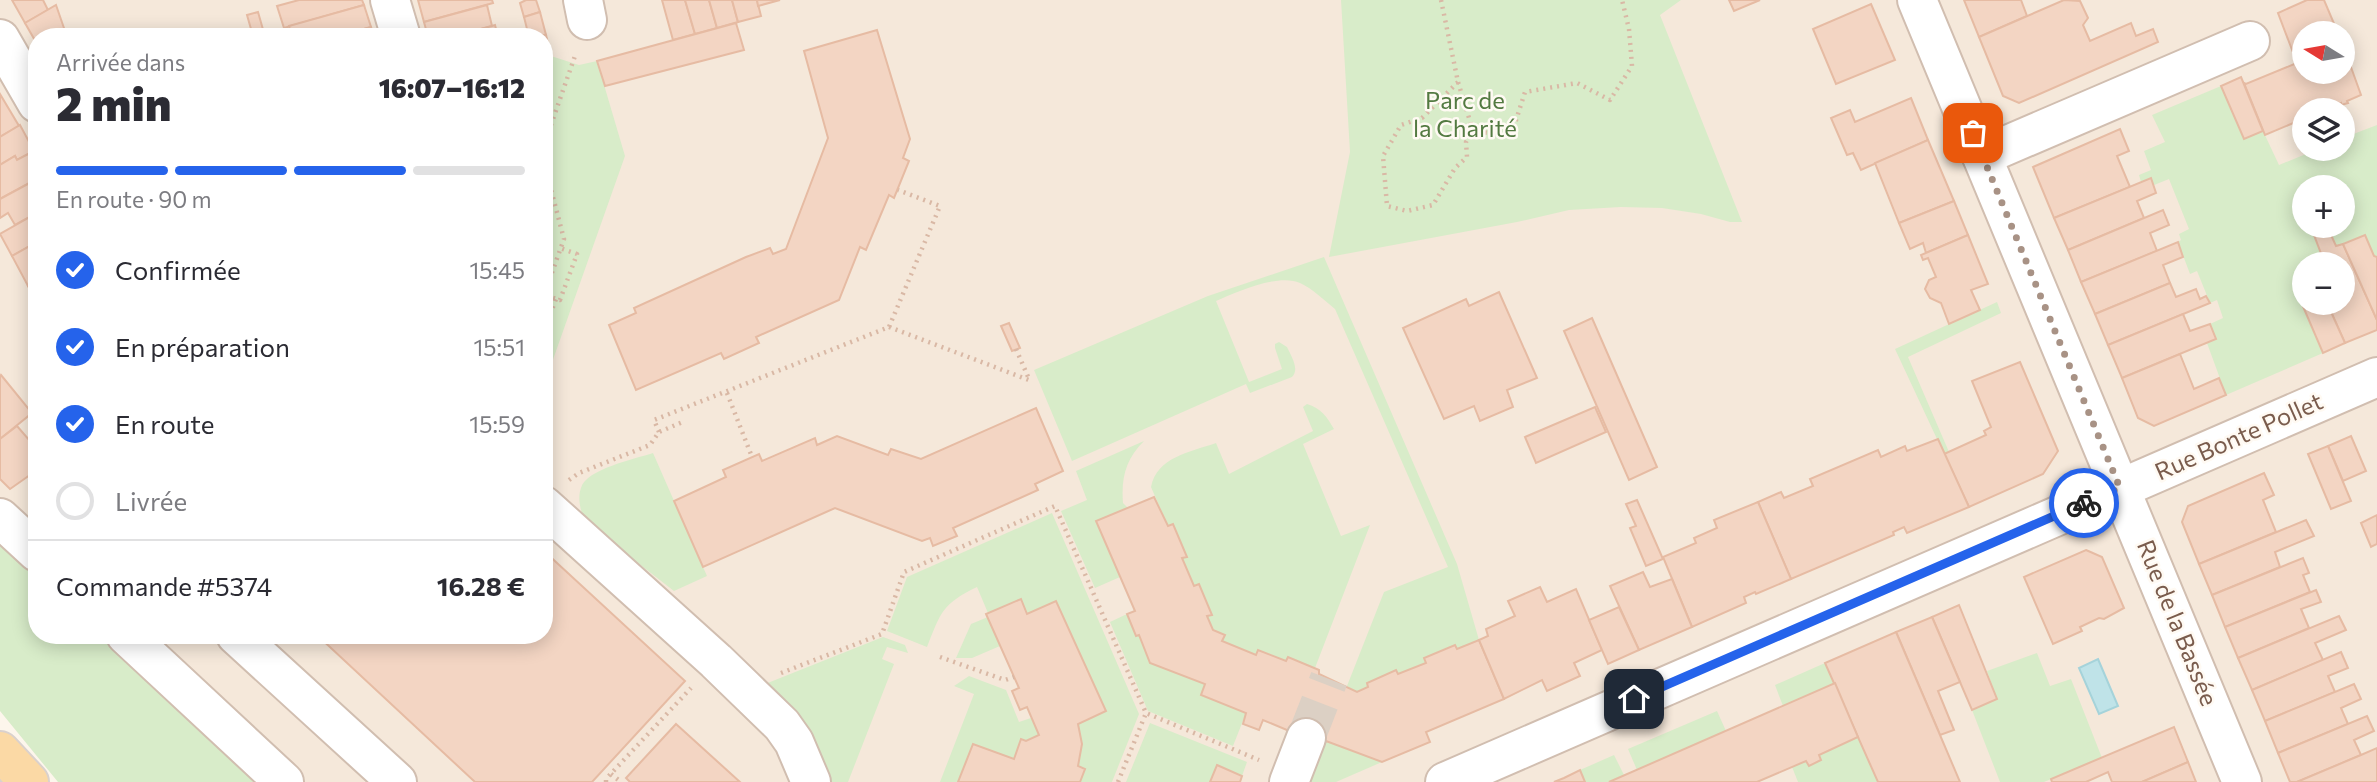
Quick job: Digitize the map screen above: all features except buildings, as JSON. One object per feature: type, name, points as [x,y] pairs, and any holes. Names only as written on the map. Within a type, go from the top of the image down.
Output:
[{"type":"main road","points":[[0,751],[29,782]]},
{"type":"street","points":[[390,0],[398,28]]},
{"type":"street","name":"Rue de la Bassée","points":[[1917,0],[2242,782]]},
{"type":"street","points":[[0,39],[28,87]]},
{"type":"street","points":[[1982,156],[2250,41]]},
{"type":"street","name":"Rue Bonte Pollet","points":[[1445,782],[2377,377]]},
{"type":"street","points":[[556,493],[716,662],[782,725],[811,782]]},
{"type":"street","points":[[0,518],[28,544]]},
{"type":"street","points":[[136,644],[284,782]]},
{"type":"street","points":[[246,644],[397,782]]},
{"type":"street","points":[[1290,778],[1306,738]]},
{"type":"path","points":[[1441,0],[1458,82],[1474,131]]},
{"type":"path","points":[[1474,131],[1511,136],[1525,92],[1577,83],[1610,100],[1632,66],[1629,29],[1622,0]]},
{"type":"path","points":[[553,115],[585,10]]},
{"type":"path","points":[[1458,82],[1422,118],[1401,125],[1382,156],[1387,205],[1407,211],[1433,205],[1455,167],[1467,157],[1466,142],[1474,131]]},
{"type":"path","points":[[889,327],[940,206],[898,190]]},
{"type":"path","points":[[553,197],[564,239],[553,269]]},
{"type":"path","points":[[553,298],[560,300],[578,254],[560,248]]},
{"type":"path","points":[[553,307],[556,299]]},
{"type":"path","points":[[659,432],[654,420],[889,327],[1029,380],[1016,349]]},
{"type":"path","points":[[727,392],[752,457]]},
{"type":"path","points":[[556,493],[579,473],[650,446],[659,432],[685,421]]},
{"type":"path","points":[[744,688],[882,634],[904,572],[1055,506],[1146,713],[1290,778]]},
{"type":"path","points":[[940,657],[1005,680],[1014,677]]},
{"type":"path","points":[[606,782],[716,662]]},
{"type":"path","points":[[1118,782],[1146,713]]},
{"type":"path","points":[[611,774],[621,782]]},
{"type":"shaded area","points":[[0,0],[2377,0],[2377,782],[189,782],[44,644],[553,644],[553,28],[28,28],[28,629],[0,602]]},
{"type":"green space","name":"Parc de la Charité","points":[[1341,0],[1681,0],[1660,15],[1742,222],[1662,208],[1569,210],[1329,257],[1350,152]]},
{"type":"green space","points":[[553,57],[579,65],[597,61],[625,156],[553,360]]},
{"type":"green space","points":[[2221,86],[2244,138],[2263,131],[2279,165],[2292,160],[2355,161],[2355,133],[2377,125],[2377,257],[2374,256],[2365,235],[2336,246],[2332,238],[2355,238],[2355,175],[2292,175],[2292,238],[2315,238],[2320,252],[2292,252],[2292,315],[2307,315],[2323,353],[2226,395],[2207,343],[2216,339],[2210,324],[2223,318],[2217,300],[2210,303],[2197,271],[2190,274],[2178,242],[2181,240],[2179,234],[2189,229],[2169,179],[2154,185],[2150,178],[2141,182],[2139,175],[2151,170],[2144,151],[2165,142],[2152,115]]},
{"type":"green space","points":[[1324,257],[1457,564],[1479,640],[1457,649],[1455,645],[1424,658],[1426,663],[1398,674],[1396,670],[1367,683],[1368,687],[1357,692],[1347,686],[1384,592],[1448,567],[1335,309],[1300,283],[1281,280],[1258,285],[1216,301],[1249,382],[1282,369],[1275,348],[1275,344],[1279,342],[1287,347],[1294,362],[1292,377],[1250,393],[1246,384],[1072,461],[1034,370],[1208,296]]},
{"type":"green space","points":[[1997,302],[2001,313],[1908,357],[1949,452],[1944,454],[1895,349]]},
{"type":"green space","points":[[1307,404],[1323,414],[1334,429],[1303,444],[1341,536],[1370,525],[1315,668],[1288,657],[1286,661],[1259,650],[1256,655],[1222,641],[1225,635],[1213,630],[1207,616],[1212,615],[1199,585],[1194,586],[1182,558],[1187,556],[1173,525],[1168,526],[1151,487],[1154,477],[1167,462],[1196,449],[1216,443],[1229,474],[1313,431],[1303,407]]},
{"type":"green space","points":[[1144,441],[1129,462],[1124,477],[1123,503],[1128,508],[1096,521],[1120,577],[1095,588],[1061,511],[1087,500],[1076,471]]},
{"type":"green space","points":[[653,453],[707,576],[674,591],[584,521],[580,504],[581,488],[592,475]]},
{"type":"green space","points":[[1052,513],[1139,714],[1112,782],[1080,782],[1085,770],[1078,766],[1082,744],[1078,724],[1106,711],[1056,601],[1027,614],[1020,599],[988,613],[977,587],[956,599],[944,610],[927,647],[887,631],[907,577]]},
{"type":"green space","points":[[0,539],[28,565],[28,644],[113,644],[260,782],[58,782],[0,711]]},
{"type":"green space","points":[[1127,614],[1151,663],[1205,684],[1201,695],[1246,713],[1233,746],[1148,711],[1110,622]]},
{"type":"green space","points":[[988,617],[1000,646],[972,658],[956,658],[971,624]]},
{"type":"green space","points":[[883,637],[905,645],[908,653],[887,647],[882,659],[894,664],[848,782],[828,782],[760,686]]},
{"type":"green space","points":[[2037,653],[2050,686],[2071,679],[2102,758],[2044,782],[2000,782],[1972,710],[1997,699],[1987,671]]},
{"type":"green space","points":[[1825,663],[1835,683],[1783,706],[1775,685]]},
{"type":"green space","points":[[969,676],[1006,690],[1019,722],[1031,718],[1039,735],[1026,741],[1021,739],[1014,759],[973,744],[958,782],[940,782],[974,694],[954,686]]},
{"type":"green space","points":[[1717,711],[1726,731],[1637,770],[1628,749]]},
{"type":"green space","points":[[1150,723],[1247,762],[1242,776],[1217,766],[1210,782],[1126,782]]},
{"type":"green space","points":[[1858,737],[1878,782],[1798,782],[1792,767]]},
{"type":"green space","points":[[1326,741],[1382,762],[1336,782],[1306,782],[1322,744]]},
{"type":"green space","points":[[1614,755],[1624,775],[1609,782],[1585,782],[1580,770]]},
{"type":"water","points":[[2098,659],[2118,706],[2099,714],[2079,668]]},
{"type":"tunnel","points":[[1306,738],[1329,679]]},
{"type":"way so far","points":[[1973,133],[2120,488],[2084,503]]},
{"type":"route","points":[[1634,699],[2084,503]]}]
